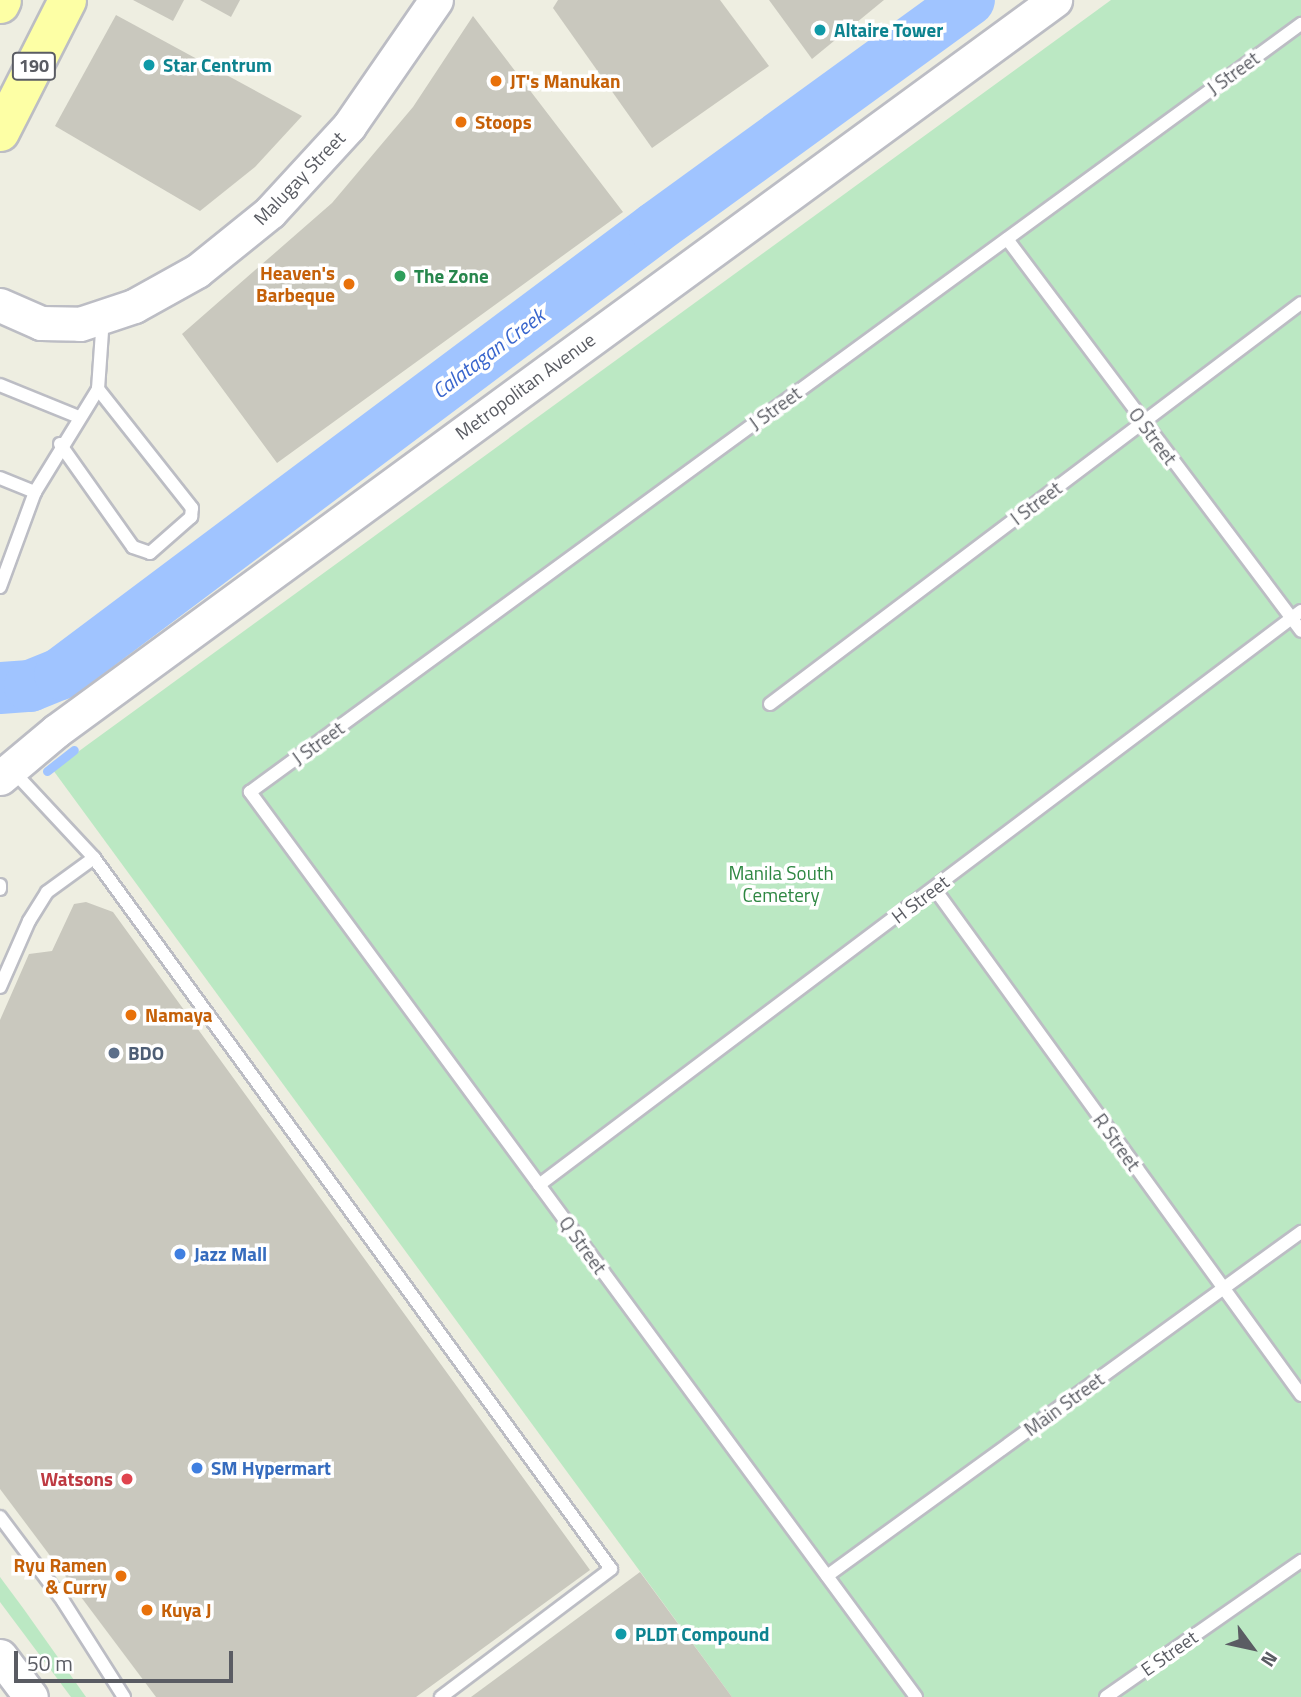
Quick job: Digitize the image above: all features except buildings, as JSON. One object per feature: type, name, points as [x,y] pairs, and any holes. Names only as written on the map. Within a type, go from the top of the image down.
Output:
[{"type":"main road","name":"190","points":[[0,132],[67,0]]},
{"type":"street","name":"Malugay Street","points":[[0,305],[40,323],[80,324],[134,306],[197,271],[270,212],[349,126],[436,0]]},
{"type":"street","name":"Metropolitan Avenue","points":[[4,773],[1055,0]]},
{"type":"street","points":[[0,1656],[31,1697]]},
{"type":"lane","name":"J Street","points":[[250,792],[1301,24]]},
{"type":"lane","name":"O Street","points":[[1007,239],[1143,422],[1296,615],[1301,631]]},
{"type":"lane","name":"I Street","points":[[771,704],[1301,303]]},
{"type":"lane","points":[[0,587],[5,549],[60,444],[98,388],[103,316]]},
{"type":"lane","points":[[0,385],[79,417]]},
{"type":"lane","points":[[60,444],[133,547],[150,553],[191,517],[192,508],[98,388]]},
{"type":"lane","points":[[0,478],[35,492]]},
{"type":"lane","name":"H Street","points":[[539,1185],[1296,615]]},
{"type":"lane","points":[[4,773],[94,858],[611,1569],[441,1697]]},
{"type":"lane","name":"Q Street","points":[[250,792],[916,1697]]},
{"type":"lane","points":[[0,987],[29,921],[47,892],[94,858]]},
{"type":"lane","name":"R Street","points":[[934,888],[1301,1395]]},
{"type":"lane","name":"Main Street","points":[[827,1576],[1301,1232]]},
{"type":"lane","points":[[0,1517],[63,1601],[124,1697]]},
{"type":"lane","name":"E Street","points":[[1106,1697],[1301,1561]]},
{"type":"green space","name":"Manila South Cemetery","points":[[1111,0],[1301,0],[1301,1697],[732,1697],[53,770]]},
{"type":"green space","points":[[0,1577],[86,1697],[71,1697],[0,1602]]},
{"type":"waterway","name":"Calatagan Creek","points":[[0,688],[30,686],[60,674],[655,228],[969,0]]},
{"type":"waterway","points":[[47,771],[74,750]]},
{"type":"place","name":"Altaire Tower","points":[[820,30]]},
{"type":"place","name":"Star Centrum","points":[[149,65]]},
{"type":"place","name":"JT's Manukan","points":[[496,81]]},
{"type":"place","name":"Stoops","points":[[461,122]]},
{"type":"place","name":"The Zone","points":[[400,276]]},
{"type":"place","name":"Heaven's Barbeque","points":[[349,284]]},
{"type":"place","name":"Namaya","points":[[131,1015]]},
{"type":"place","name":"BDO","points":[[114,1053]]},
{"type":"place","name":"Jazz Mall","points":[[180,1254]]},
{"type":"place","name":"SM Hypermart","points":[[197,1468]]},
{"type":"place","name":"Watsons","points":[[127,1479]]},
{"type":"place","name":"Ryu Ramen & Curry","points":[[121,1576]]},
{"type":"place","name":"Kuya J","points":[[147,1610]]},
{"type":"place","name":"PLDT Compound","points":[[621,1634]]}]
